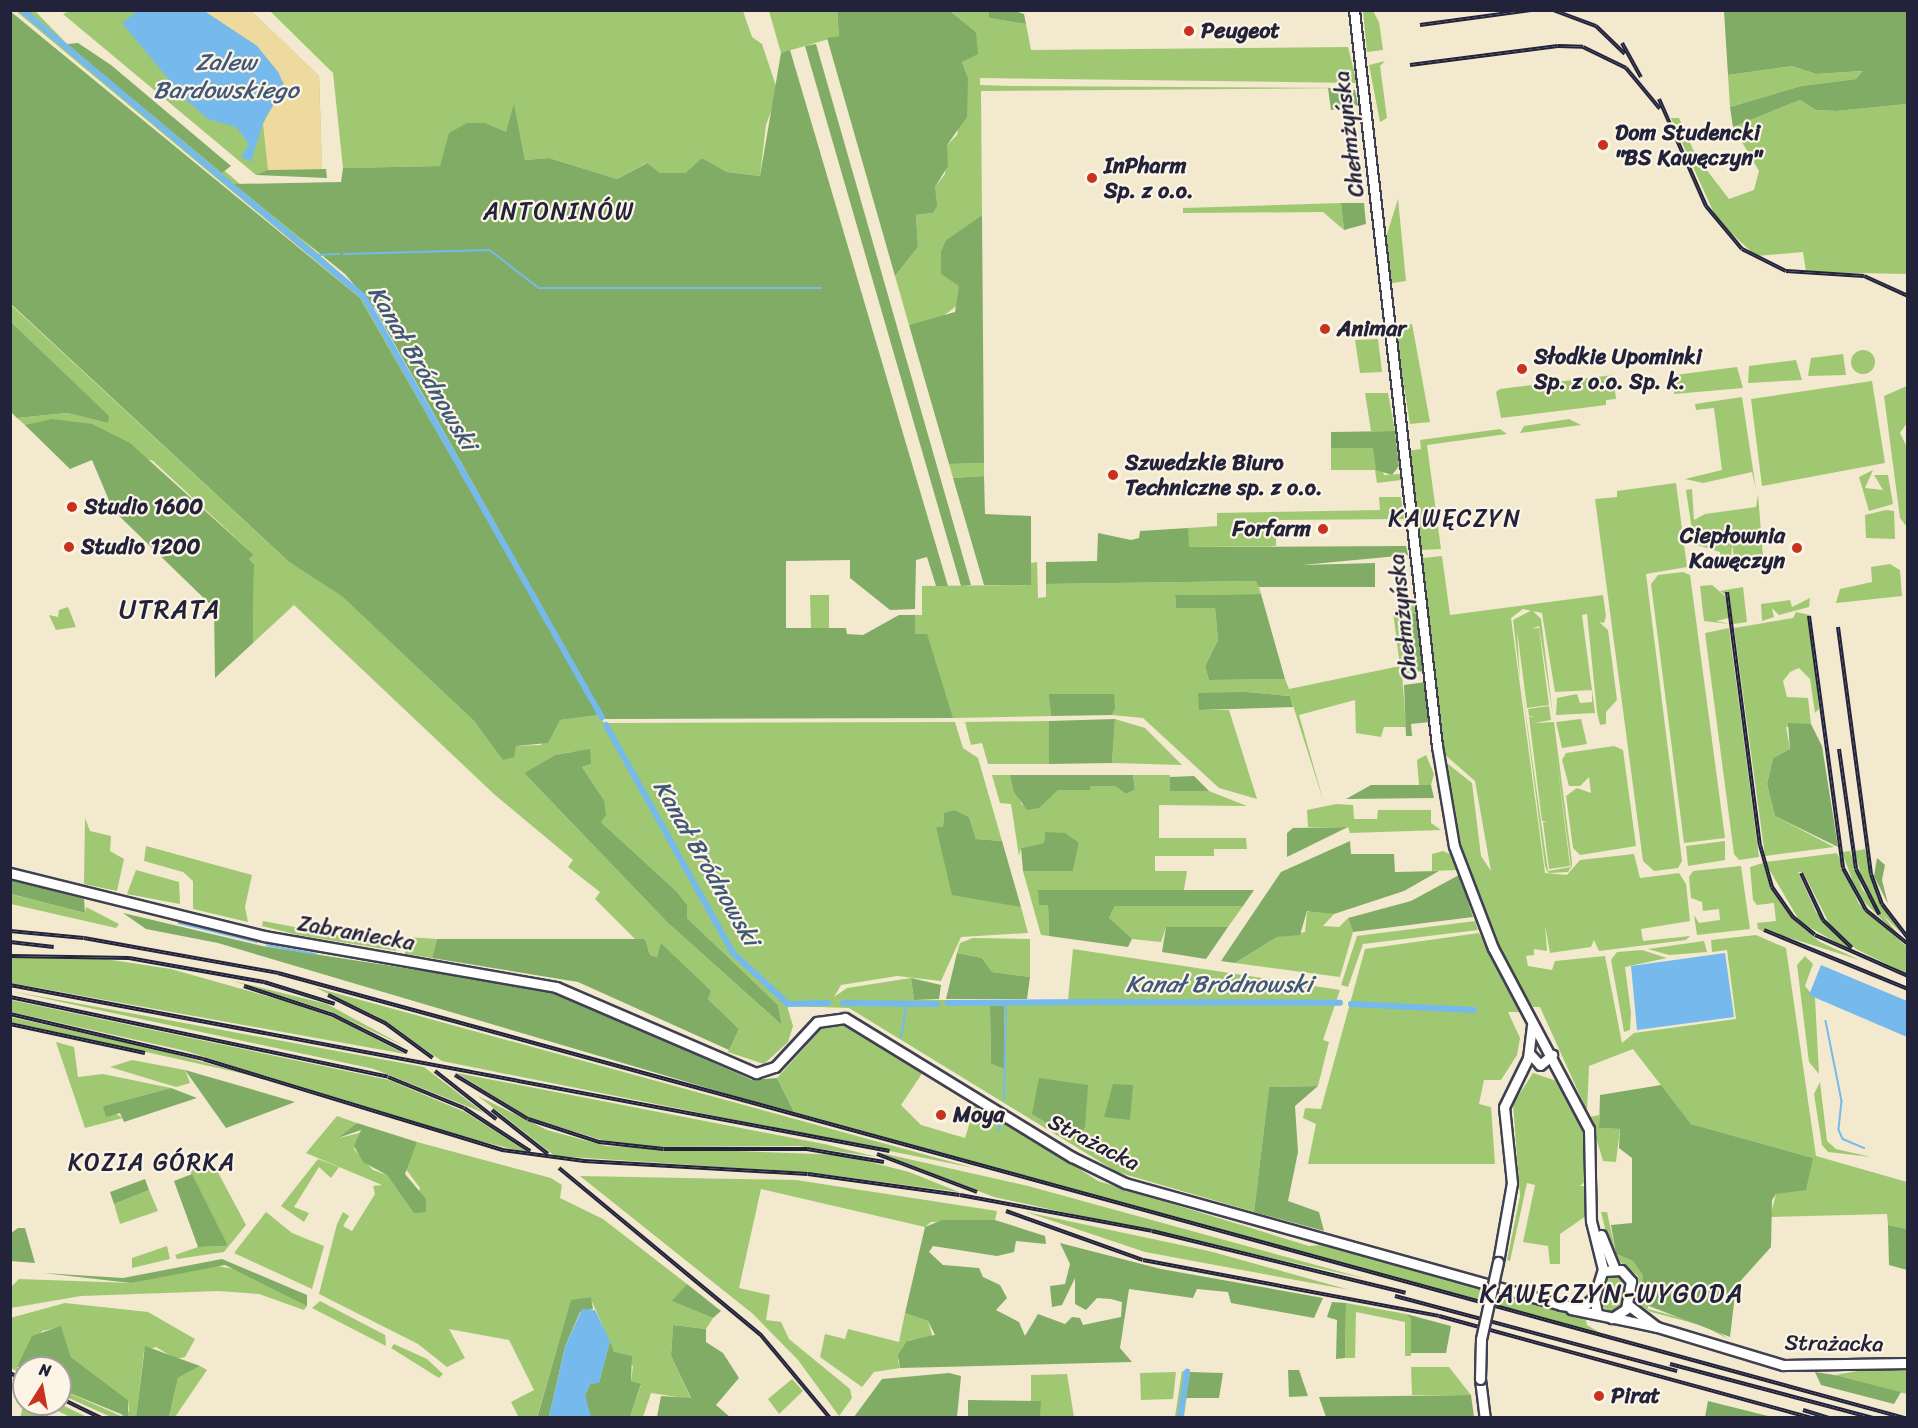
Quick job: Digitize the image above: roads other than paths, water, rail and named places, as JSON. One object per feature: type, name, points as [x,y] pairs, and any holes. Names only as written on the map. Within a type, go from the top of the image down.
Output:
[{"type":"main road","name":"Chełmżyńska","points":[[1354,10],[1437,746],[1454,846],[1475,909],[1493,948],[1532,1023],[1552,1055]]},
{"type":"main road","name":"Zabraniecka","points":[[10,873],[264,936],[556,987],[689,1044]]},
{"type":"main road","name":"Strażacka","points":[[689,1044],[749,1072],[765,1072],[817,1022],[845,1018],[1115,1179],[1561,1305],[1597,1313]]},
{"type":"main road","name":"Chełmżyńska","points":[[1485,1418],[1480,1379],[1482,1335],[1512,1183],[1504,1107],[1530,1050],[1532,1023]]},
{"type":"main road","points":[[1547,1045],[1530,1050],[1540,1065],[1564,1081]]},
{"type":"main road","points":[[1515,1079],[1540,1065],[1552,1055],[1591,1136],[1593,1204],[1603,1271],[1594,1298],[1597,1313],[1612,1318],[1628,1304],[1630,1280],[1614,1268],[1593,1204]]},
{"type":"main road","points":[[1603,1271],[1614,1268]]},
{"type":"main road","name":"Strażacka","points":[[1561,1305],[1581,1308],[1594,1298]]},
{"type":"main road","name":"Strażacka","points":[[1628,1304],[1657,1327]]},
{"type":"main road","name":"Strażacka","points":[[1612,1318],[1657,1327],[1784,1365],[1908,1363]]},
{"type":"water","name":"Zalew Bardowskiego","points":[[138,11],[204,11],[257,46],[279,73],[284,88],[264,120],[251,162],[241,157],[249,144],[236,127],[208,119],[185,99],[122,23]]},
{"type":"water","points":[[1725,953],[1734,1017],[1637,1030],[1631,966]]},
{"type":"water","points":[[1821,965],[1907,1001],[1907,1037],[1809,995]]},
{"type":"water","points":[[582,1309],[595,1310],[610,1341],[599,1383],[590,1384],[585,1395],[591,1417],[549,1417],[565,1347]]},
{"type":"waterway","name":"Kanał Bródnowski","points":[[22,10],[364,297],[602,717]]},
{"type":"waterway","points":[[344,254],[490,250],[539,288],[821,288]]},
{"type":"waterway","points":[[318,255],[339,254]]},
{"type":"waterway","name":"Kanał Bródnowski","points":[[606,725],[733,953],[788,1004],[828,1003]]},
{"type":"waterway","points":[[179,923],[257,942]]},
{"type":"waterway","points":[[267,945],[315,954]]},
{"type":"waterway","name":"Kanał Bródnowski","points":[[948,1003],[1094,1002]]},
{"type":"waterway","name":"Kanał Bródnowski","points":[[1099,1002],[1340,1003]]},
{"type":"waterway","name":"Kanał Bródnowski","points":[[843,1003],[937,1004]]},
{"type":"waterway","points":[[1004,1100],[1006,1003]]},
{"type":"waterway","points":[[901,1037],[907,1004]]},
{"type":"waterway","name":"Kanał Bródnowski","points":[[1351,1004],[1474,1010]]},
{"type":"waterway","points":[[1826,1021],[1842,1101],[1839,1130],[1843,1139],[1864,1148]]},
{"type":"waterway","points":[[998,1131],[1000,1122]]},
{"type":"waterway","points":[[1180,1418],[1187,1372]]},
{"type":"railway","points":[[1420,25],[1531,10]]},
{"type":"railway","points":[[1553,10],[1596,26],[1625,54]]},
{"type":"railway","points":[[1622,43],[1641,77]]},
{"type":"railway","points":[[1410,65],[1558,46],[1583,47],[1626,68],[1660,109]]},
{"type":"railway","points":[[1659,99],[1706,206],[1742,249],[1786,271],[1864,276],[1908,296]]},
{"type":"railway","points":[[1727,592],[1760,845],[1772,887],[1793,917],[1815,935],[1908,976]]},
{"type":"railway","points":[[1809,616],[1843,868],[1866,910],[1908,944]]},
{"type":"railway","points":[[1838,627],[1871,874],[1882,904],[1908,938]]},
{"type":"railway","points":[[1839,749],[1856,869],[1879,914]]},
{"type":"railway","points":[[1801,873],[1823,920],[1852,948]]},
{"type":"railway","points":[[1764,930],[1908,989]]},
{"type":"railway","points":[[10,931],[84,938],[278,973],[1905,1418]]},
{"type":"railway","points":[[10,942],[54,947]]},
{"type":"railway","points":[[10,956],[129,958],[264,982],[335,1004]]},
{"type":"railway","points":[[10,985],[889,1151]]},
{"type":"railway","points":[[244,986],[333,1015],[407,1052]]},
{"type":"railway","points":[[328,995],[385,1023],[433,1058]]},
{"type":"railway","points":[[10,997],[388,1077],[464,1108],[530,1151]]},
{"type":"railway","points":[[10,1014],[203,1059],[502,1150],[584,1161],[808,1174],[960,1195],[1152,1231],[1406,1293]]},
{"type":"railway","points":[[10,1024],[145,1053]]},
{"type":"railway","points":[[435,1071],[496,1119]]},
{"type":"railway","points":[[455,1075],[528,1119],[599,1142],[664,1149],[807,1149],[884,1162]]},
{"type":"railway","points":[[492,1110],[548,1154]]},
{"type":"railway","points":[[877,1154],[977,1192]]},
{"type":"railway","points":[[559,1168],[760,1334],[830,1418]]},
{"type":"railway","points":[[1006,1211],[1143,1260],[1439,1316],[1811,1418]]},
{"type":"railway","points":[[1395,1296],[1677,1371]]},
{"type":"railway","points":[[1670,1364],[1873,1418]]},
{"type":"railway","points":[[72,1404],[101,1418]]},
{"type":"railway","points":[[1803,1410],[1829,1418]]},
{"type":"place","name":"Peugeot","points":[[1189,31]]},
{"type":"place","name":"Dom Studencki \"BS Kawęczyn\"","points":[[1603,145]]},
{"type":"place","name":"InPharm Sp. z o.o.","points":[[1092,178]]},
{"type":"place","name":"Animar","points":[[1325,329]]},
{"type":"place","name":"Słodkie Upominki Sp. z o.o. Sp. k.","points":[[1522,369]]},
{"type":"place","name":"Szwedzkie Biuro Techniczne sp. z o.o.","points":[[1113,475]]},
{"type":"place","name":"Studio 1600","points":[[72,507]]},
{"type":"place","name":"Forfarm","points":[[1323,529]]},
{"type":"place","name":"Studio 1200","points":[[69,547]]},
{"type":"place","name":"Ciepłownia Kawęczyn","points":[[1797,548]]},
{"type":"place","name":"Moya","points":[[941,1115]]},
{"type":"place","name":"Pirat","points":[[1599,1396]]},
{"type":"district","name":"ANTONINÓW","points":[[559,212]]},
{"type":"district","name":"KAWĘCZYN","points":[[1455,519]]},
{"type":"district","name":"UTRATA","points":[[170,610]]},
{"type":"district","name":"KOZIA GÓRKA","points":[[152,1163]]},
{"type":"district","name":"KAWĘCZYN-WYGODA","points":[[1612,1294]]}]
